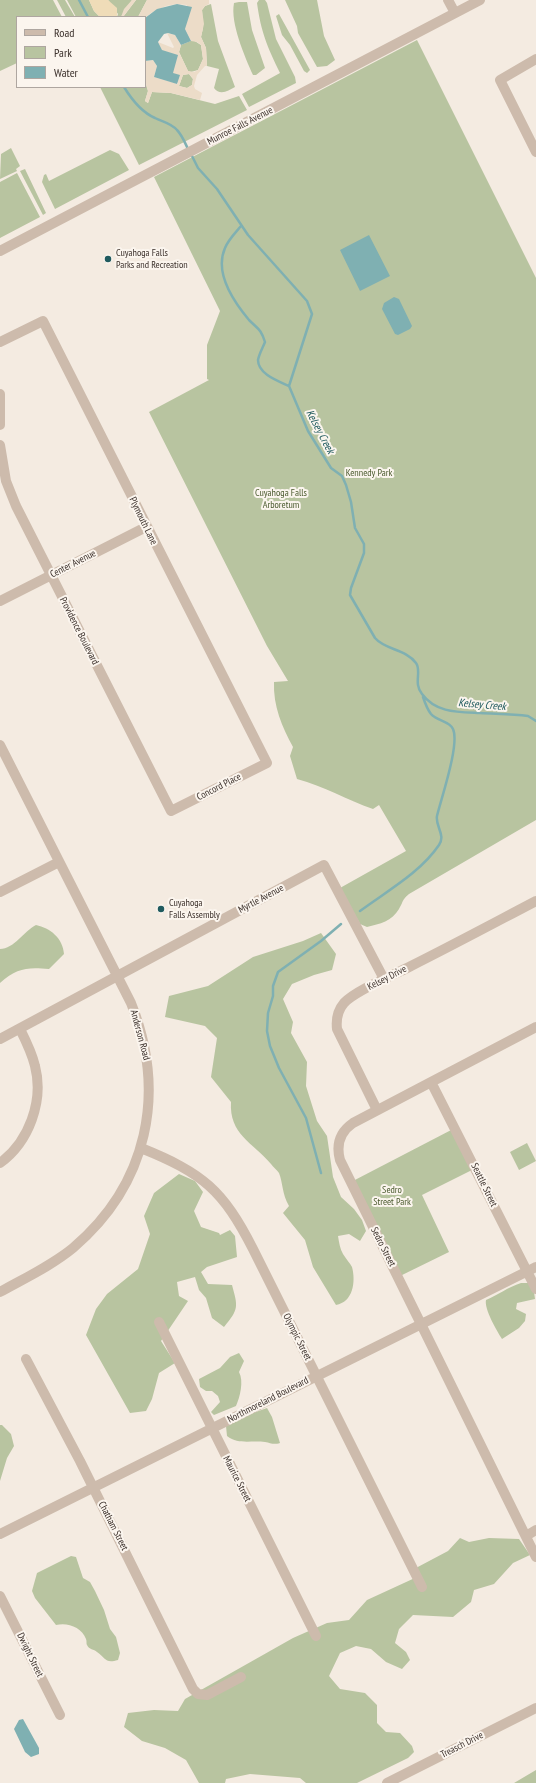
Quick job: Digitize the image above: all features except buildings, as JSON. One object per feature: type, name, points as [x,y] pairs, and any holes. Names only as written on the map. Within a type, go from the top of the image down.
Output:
[{"type":"street","points":[[448,0],[455,13]]},
{"type":"street","name":"Munroe Falls Avenue","points":[[0,251],[480,0]]},
{"type":"street","points":[[536,59],[500,80],[536,152]]},
{"type":"street","name":"Plymouth Lane","points":[[0,342],[43,321],[146,527],[267,763]]},
{"type":"street","points":[[0,394],[0,425]]},
{"type":"street","name":"Providence Boulevard","points":[[0,445],[6,481],[16,506],[171,811]]},
{"type":"street","name":"Center Avenue","points":[[0,601],[146,527]]},
{"type":"street","name":"Anderson Road","points":[[0,745],[118,976],[138,1021],[148,1064],[149,1097],[141,1148],[118,1196],[106,1214],[72,1249],[51,1264],[0,1292]]},
{"type":"street","name":"Concord Place","points":[[171,811],[267,763]]},
{"type":"street","points":[[0,892],[59,862]]},
{"type":"street","name":"Myrtle Avenue","points":[[0,1039],[324,865],[384,979]]},
{"type":"street","name":"Kelsey Drive","points":[[377,1110],[339,1035],[336,1022],[339,1010],[348,1000],[384,979],[536,901]]},
{"type":"street","name":"Sedro Street","points":[[536,1028],[353,1123],[343,1132],[338,1146],[338,1153],[536,1557]]},
{"type":"street","points":[[0,1163],[14,1150],[26,1132],[33,1116],[37,1098],[36,1067],[32,1054],[20,1029]]},
{"type":"street","name":"Seattle Street","points":[[431,1082],[526,1272],[536,1289]]},
{"type":"street","name":"Olympic Street","points":[[141,1148],[184,1167],[213,1189],[227,1204],[244,1231],[422,1587]]},
{"type":"street","name":"Northmoreland Boulevard","points":[[0,1534],[536,1267]]},
{"type":"street","name":"Maurice Street","points":[[159,1322],[316,1636]]},
{"type":"street","name":"Chatham Street","points":[[26,1359],[93,1488],[163,1631],[198,1694],[207,1695],[241,1677]]},
{"type":"street","points":[[526,1536],[536,1530]]},
{"type":"street","name":"Dwight Street","points":[[0,1596],[60,1715]]},
{"type":"street","name":"Treasch Drive","points":[[387,1783],[536,1708]]},
{"type":"green space","points":[[0,0],[53,0],[61,16],[16,16],[16,63],[0,71]]},
{"type":"green space","points":[[57,0],[65,0],[74,16],[65,16]]},
{"type":"green space","points":[[67,0],[89,0],[94,11],[99,16],[75,16]]},
{"type":"green space","points":[[108,0],[132,0],[122,16],[117,16],[118,14]]},
{"type":"green space","points":[[136,0],[147,0],[139,16],[124,16]]},
{"type":"green space","points":[[259,0],[265,0],[267,3],[276,39],[295,77],[296,83],[249,107],[242,94],[280,73],[268,47],[263,31],[257,3]]},
{"type":"green space","points":[[285,0],[317,0],[324,36],[335,60],[327,66],[317,67],[298,33],[297,26]]},
{"type":"green space","points":[[247,2],[252,30],[265,68],[256,75],[253,75],[242,50],[236,30],[233,11],[234,3]]},
{"type":"green space","points":[[211,4],[218,41],[235,87],[224,92],[219,92],[214,88],[219,69],[207,66],[206,48],[201,37],[203,28],[202,10],[205,6]]},
{"type":"green space","points":[[279,14],[310,70],[307,73],[304,71],[290,45],[282,35],[276,16]]},
{"type":"green space","points":[[193,40],[201,45],[203,59],[198,70],[191,72],[188,71],[179,52],[181,45]]},
{"type":"green space","name":"Kennedy Park","points":[[417,40],[536,278],[536,820],[409,894],[393,916],[381,923],[367,927],[360,924],[340,888],[406,851],[379,805],[373,809],[317,785],[297,779],[290,756],[293,747],[279,716],[274,691],[274,682],[288,681],[267,646],[149,412],[209,380],[207,379],[207,345],[220,311],[154,177]]},
{"type":"green space","points":[[189,74],[193,79],[192,85],[187,88],[179,86],[183,75]]},
{"type":"green space","points":[[146,84],[148,91],[145,101],[148,103],[152,92],[171,93],[215,104],[239,96],[247,110],[139,165],[100,88],[146,88]]},
{"type":"green space","points":[[11,148],[20,166],[16,169],[17,171],[0,179],[1,154]]},
{"type":"green space","points":[[110,150],[119,154],[129,170],[55,209],[42,182],[44,175],[46,174],[49,181]]},
{"type":"green space","points":[[25,169],[46,213],[43,215],[20,171]]},
{"type":"green space","points":[[17,173],[40,217],[0,238],[0,182]]},
{"type":"green space","points":[[36,925],[51,931],[55,935],[61,943],[64,954],[49,969],[34,968],[17,971],[0,983],[0,949],[10,946]]},
{"type":"green space","points":[[321,933],[336,954],[332,970],[314,975],[292,984],[283,999],[293,1022],[291,1033],[307,1062],[306,1086],[317,1121],[327,1136],[333,1177],[341,1197],[354,1209],[362,1220],[366,1231],[360,1241],[349,1234],[338,1236],[342,1252],[352,1267],[354,1279],[350,1296],[342,1303],[336,1305],[313,1267],[305,1240],[283,1213],[289,1206],[285,1197],[279,1173],[264,1156],[243,1137],[238,1130],[231,1113],[231,1102],[211,1077],[217,1038],[205,1026],[165,1017],[169,996],[208,986],[253,957],[303,941]]},
{"type":"green space","name":"Sedro Street Park","points":[[455,1128],[476,1168],[422,1195],[449,1252],[398,1277],[351,1182]]},
{"type":"green space","points":[[527,1143],[536,1161],[519,1170],[510,1152]]},
{"type":"green space","points":[[179,1174],[195,1181],[203,1192],[194,1211],[201,1227],[219,1233],[220,1235],[230,1230],[235,1236],[237,1257],[207,1267],[201,1272],[208,1284],[232,1285],[236,1308],[235,1312],[224,1327],[212,1318],[206,1298],[199,1290],[195,1277],[177,1282],[179,1296],[188,1301],[161,1341],[175,1363],[159,1373],[152,1399],[146,1411],[130,1413],[86,1335],[96,1309],[107,1294],[138,1269],[150,1234],[144,1216],[154,1193]]},
{"type":"green space","points":[[521,1283],[528,1283],[534,1292],[535,1299],[517,1303],[516,1309],[526,1314],[525,1321],[519,1328],[502,1339],[489,1314],[486,1300]]},
{"type":"green space","points":[[239,1353],[244,1361],[239,1372],[241,1384],[240,1394],[236,1406],[214,1415],[211,1412],[220,1402],[218,1396],[212,1391],[206,1391],[200,1387],[199,1379],[220,1368],[230,1357]]},
{"type":"green space","points":[[267,1408],[272,1417],[280,1443],[274,1444],[241,1441],[227,1436],[226,1426]]},
{"type":"green space","points":[[0,1425],[2,1425],[11,1434],[14,1446],[7,1458],[0,1481]]},
{"type":"green space","points":[[460,1538],[469,1542],[489,1538],[519,1539],[530,1555],[513,1563],[494,1584],[474,1590],[471,1602],[453,1617],[413,1615],[399,1629],[395,1643],[406,1652],[410,1660],[402,1669],[386,1662],[371,1649],[356,1646],[340,1653],[329,1676],[340,1689],[365,1693],[377,1705],[377,1723],[386,1732],[400,1733],[412,1746],[414,1752],[408,1758],[357,1783],[306,1783],[300,1778],[250,1774],[226,1779],[225,1783],[199,1783],[186,1760],[165,1748],[142,1741],[124,1727],[128,1713],[154,1710],[178,1711],[185,1699],[293,1638],[327,1623],[349,1620],[367,1600],[417,1577],[414,1569],[448,1551]]},
{"type":"green space","points":[[71,1556],[76,1557],[83,1578],[90,1582],[104,1610],[110,1629],[116,1637],[120,1653],[118,1660],[108,1661],[96,1651],[89,1648],[84,1635],[74,1626],[65,1624],[56,1625],[35,1598],[32,1591],[37,1573]]},
{"type":"green space","points":[[536,1770],[536,1783],[514,1783]]},
{"type":"sand","points":[[89,0],[108,0],[117,8],[117,16],[99,16],[94,11]]},
{"type":"shaded area","points":[[132,0],[136,0],[124,16],[121,16],[124,9]]},
{"type":"shaded area","points":[[147,0],[209,0],[209,4],[202,10],[204,24],[201,37],[206,48],[207,66],[205,66],[197,75],[194,86],[195,89],[202,93],[200,100],[171,93],[152,92],[148,103],[145,101],[148,91],[146,84],[146,61],[153,60],[157,66],[154,77],[178,84],[158,42],[173,48],[174,47],[167,33],[175,35],[181,45],[179,52],[188,71],[194,72],[198,70],[203,59],[201,45],[197,42],[191,41],[185,29],[187,5],[177,4],[166,6],[151,13],[146,17],[139,16]],"holes":[[[189,74],[193,79],[192,85],[187,88],[179,86],[183,75]]]},
{"type":"water","points":[[177,4],[192,7],[185,29],[191,41],[181,45],[175,35],[168,33],[164,34],[158,42],[162,50],[178,55],[173,73],[180,75],[177,84],[154,77],[157,66],[153,60],[146,61],[146,17],[157,9]]},
{"type":"water","points":[[369,235],[390,276],[360,291],[340,250]]},
{"type":"water","points":[[394,297],[399,299],[412,326],[410,329],[398,335],[395,334],[382,309],[384,303]]},
{"type":"water","points":[[23,1719],[39,1748],[39,1754],[31,1757],[25,1752],[14,1729],[19,1720]]},
{"type":"waterway","name":"Kelsey Creek","points":[[79,0],[87,16]]},
{"type":"waterway","name":"Kelsey Creek","points":[[125,88],[141,109],[175,128],[188,149]]},
{"type":"waterway","name":"Kelsey Creek","points":[[191,154],[198,168],[217,189],[248,235],[307,301],[312,314],[289,386],[308,431],[331,468],[342,476],[346,485],[351,502],[355,528],[364,544],[364,553],[351,588],[350,595],[375,638],[384,645],[412,658],[418,666],[419,690],[434,705],[456,712],[528,716],[536,721]]},
{"type":"waterway","points":[[241,226],[226,245],[222,257],[224,277],[231,295],[264,338],[265,342],[258,360],[261,369],[269,376],[289,386]]},
{"type":"waterway","points":[[360,911],[413,873],[431,855],[441,841],[437,816],[452,759],[454,736],[453,729],[449,724],[431,714],[423,697]]},
{"type":"waterway","points":[[321,1173],[306,1118],[279,1068],[270,1046],[267,1031],[268,1013],[273,996],[273,986],[278,972],[321,941],[341,924]]},
{"type":"place","name":"Cuyahoga Falls Parks and Recreation","points":[[108,259]]},
{"type":"place","name":"Cuyahoga Falls Assembly","points":[[161,909]]},
{"type":"park label","name":"Cuyahoga Falls Arboretum","points":[[281,498]]}]
